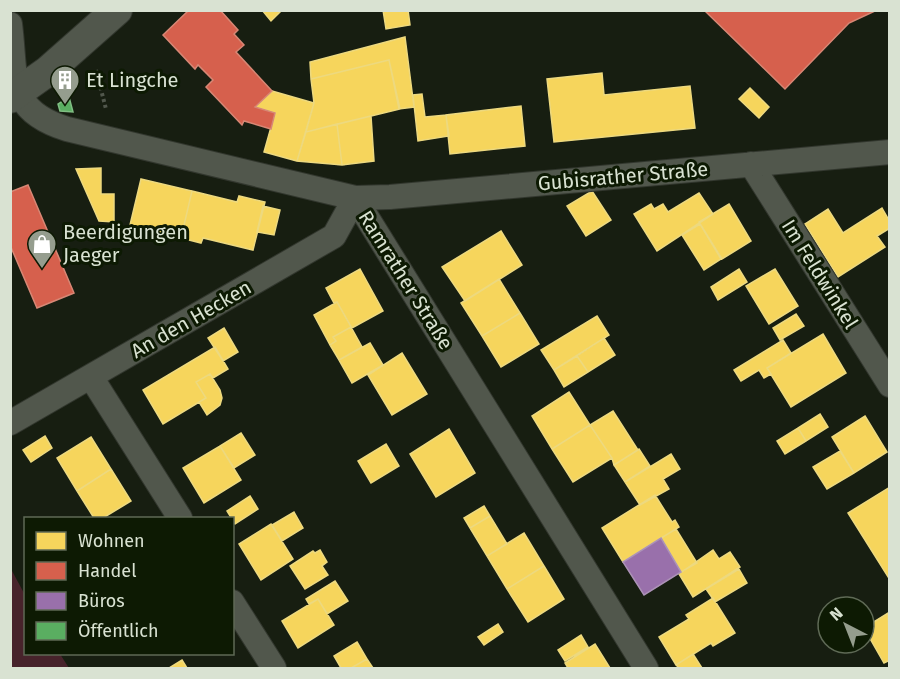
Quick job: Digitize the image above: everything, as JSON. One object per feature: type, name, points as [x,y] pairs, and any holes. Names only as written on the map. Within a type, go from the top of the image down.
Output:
[{"type":"street","points":[[14,95],[88,37],[117,10]]},
{"type":"street","points":[[10,24],[14,95]]},
{"type":"street","name":"Ramrather Straße","points":[[14,95],[42,120],[68,129],[356,198],[646,669]]},
{"type":"street","name":"Gubisrather Straße","points":[[356,198],[390,197],[890,152]]},
{"type":"street","name":"Im Feldwinkel","points":[[750,164],[890,385]]},
{"type":"street","name":"An den Hecken","points":[[10,423],[334,236],[356,198]]},
{"type":"street","points":[[91,377],[179,517]]},
{"type":"street","points":[[234,605],[274,669]]},
{"type":"path","points":[[88,37],[114,140]]},
{"type":"shaded area","points":[[11,569],[24,593],[24,655],[61,655],[69,668],[11,668]]},
{"type":"building: Wohnen","points":[[262,10],[282,10],[271,21]]},
{"type":"building: Wohnen","points":[[383,10],[408,10],[410,25],[386,29]]},
{"type":"building: Wohnen","points":[[405,37],[414,107],[399,109],[389,60],[311,79],[310,62]]},
{"type":"building: Wohnen","points":[[389,60],[400,109],[306,132],[314,103],[311,79]]},
{"type":"building: Wohnen","points":[[602,73],[604,95],[690,86],[695,128],[554,142],[547,79]]},
{"type":"building: Wohnen","points":[[750,88],[769,107],[759,118],[739,99]]},
{"type":"building: Wohnen","points":[[272,91],[314,103],[297,161],[264,152],[275,113],[255,107]]},
{"type":"building: Wohnen","points":[[422,94],[425,117],[446,115],[449,136],[418,141],[413,95]]},
{"type":"building: Wohnen","points":[[521,106],[525,146],[450,154],[446,115]]},
{"type":"building: Wohnen","points":[[371,116],[374,161],[342,165],[337,124]]},
{"type":"building: Wohnen","points":[[337,124],[342,165],[297,161],[306,132]]},
{"type":"building: Wohnen","points":[[101,168],[101,194],[114,194],[114,222],[99,221],[76,169]]},
{"type":"building: Wohnen","points":[[141,179],[192,191],[181,238],[130,225]]},
{"type":"building: Wohnen","points":[[192,191],[237,202],[239,196],[265,202],[253,250],[203,238],[201,243],[181,238]]},
{"type":"building: Wohnen","points":[[592,191],[611,220],[586,236],[567,206]]},
{"type":"building: Wohnen","points":[[699,193],[713,214],[657,251],[634,214],[651,204],[654,209],[663,204],[668,212]]},
{"type":"building: Wohnen","points":[[729,204],[751,241],[722,259],[699,222]]},
{"type":"building: Wohnen","points":[[263,206],[280,210],[274,235],[257,232]]},
{"type":"building: Wohnen","points":[[882,208],[890,222],[890,228],[877,236],[885,247],[838,277],[805,224],[828,209],[843,233]]},
{"type":"building: Wohnen","points":[[700,224],[721,259],[704,270],[682,235]]},
{"type":"building: Wohnen","points":[[501,231],[522,265],[465,301],[442,267]]},
{"type":"building: Wohnen","points":[[360,269],[383,311],[352,328],[326,288]]},
{"type":"building: Wohnen","points":[[739,269],[747,282],[718,300],[711,287]]},
{"type":"building: Wohnen","points":[[775,269],[798,306],[769,324],[746,286]]},
{"type":"building: Wohnen","points":[[499,279],[520,313],[482,336],[461,303]]},
{"type":"building: Wohnen","points":[[337,302],[351,327],[333,337],[336,341],[330,345],[314,315]]},
{"type":"building: Wohnen","points":[[520,313],[539,344],[501,367],[482,336]]},
{"type":"building: Wohnen","points":[[796,314],[804,326],[780,340],[773,328]]},
{"type":"building: Wohnen","points":[[597,316],[609,335],[554,370],[541,350]]},
{"type":"building: Wohnen","points":[[351,327],[362,347],[339,360],[330,345],[336,341],[333,337]]},
{"type":"building: Wohnen","points":[[224,328],[238,352],[223,361],[208,338]]},
{"type":"building: Wohnen","points":[[823,334],[846,373],[791,407],[767,368]]},
{"type":"building: Wohnen","points":[[604,338],[615,355],[588,372],[577,356]]},
{"type":"building: Wohnen","points":[[783,340],[791,353],[767,368],[771,374],[764,378],[759,370],[741,381],[734,370]]},
{"type":"building: Wohnen","points":[[370,343],[383,365],[352,383],[339,360]]},
{"type":"building: Wohnen","points":[[215,347],[228,369],[213,378],[210,374],[196,382],[206,398],[163,424],[143,390]]},
{"type":"building: Wohnen","points":[[402,353],[427,394],[392,415],[368,375]]},
{"type":"building: Wohnen","points":[[577,356],[588,372],[564,387],[554,370]]},
{"type":"building: Wohnen","points":[[210,374],[222,398],[220,405],[207,415],[199,402],[206,398],[196,382]]},
{"type":"building: Wohnen","points":[[569,392],[590,425],[552,449],[532,416]]},
{"type":"building: Wohnen","points":[[613,411],[638,450],[614,465],[612,458],[590,425]]},
{"type":"building: Wohnen","points":[[820,414],[828,427],[806,441],[798,428]]},
{"type":"building: Wohnen","points":[[865,416],[887,452],[854,473],[832,437]]},
{"type":"building: Wohnen","points":[[590,425],[612,458],[573,482],[552,449]]},
{"type":"building: Wohnen","points":[[798,428],[806,441],[785,454],[777,441]]},
{"type":"building: Wohnen","points":[[449,429],[475,473],[436,497],[410,454]]},
{"type":"building: Wohnen","points":[[241,433],[255,455],[234,468],[220,446]]},
{"type":"building: Wohnen","points":[[45,436],[52,448],[31,462],[23,450]]},
{"type":"building: Wohnen","points":[[91,437],[111,469],[77,491],[57,458]]},
{"type":"building: Wohnen","points":[[386,444],[399,466],[371,483],[358,461]]},
{"type":"building: Wohnen","points":[[220,446],[241,480],[204,503],[183,468]]},
{"type":"building: Wohnen","points":[[639,449],[650,466],[625,482],[614,465]]},
{"type":"building: Wohnen","points":[[840,451],[854,473],[827,489],[813,467]]},
{"type":"building: Wohnen","points":[[671,454],[680,469],[663,479],[669,489],[640,505],[625,482]]},
{"type":"building: Wohnen","points":[[111,469],[131,501],[105,517],[93,517],[77,491]]},
{"type":"building: Wohnen","points":[[890,487],[890,580],[848,513]]},
{"type":"building: Wohnen","points":[[655,495],[672,522],[675,520],[679,527],[623,562],[602,528]]},
{"type":"building: Wohnen","points":[[250,496],[258,509],[235,524],[234,517],[231,517],[227,511]]},
{"type":"building: Wohnen","points":[[484,506],[490,516],[470,528],[464,518]]},
{"type":"building: Wohnen","points":[[294,512],[303,528],[282,541],[272,525]]},
{"type":"building: Wohnen","points":[[490,516],[507,544],[487,556],[470,528]]},
{"type":"building: Wohnen","points":[[271,524],[293,559],[261,580],[239,544]]},
{"type":"building: Wohnen","points":[[676,529],[697,563],[681,572],[661,538]]},
{"type":"building: Wohnen","points":[[524,533],[544,566],[507,589],[487,556]]},
{"type":"building: Wohnen","points":[[320,550],[327,562],[322,566],[328,575],[305,589],[290,566],[313,551],[315,553]]},
{"type":"building: Wohnen","points":[[713,550],[719,559],[730,552],[740,567],[693,597],[679,574]]},
{"type":"building: Wohnen","points":[[544,566],[564,599],[528,622],[507,589]]},
{"type":"building: Wohnen","points":[[739,569],[747,583],[715,602],[706,589]]},
{"type":"building: Wohnen","points":[[335,581],[348,601],[327,614],[318,599],[309,604],[306,599]]},
{"type":"building: Wohnen","points":[[713,598],[735,633],[713,646],[711,643],[676,665],[659,637],[689,619],[686,615]]},
{"type":"building: Wohnen","points":[[318,599],[334,625],[298,648],[282,621]]},
{"type":"building: Wohnen","points":[[888,613],[890,660],[884,663],[876,649],[876,620]]},
{"type":"building: Wohnen","points":[[498,624],[503,632],[484,645],[478,637]]},
{"type":"building: Wohnen","points":[[581,635],[588,647],[565,661],[558,650]]},
{"type":"building: Wohnen","points":[[357,642],[367,659],[351,668],[341,668],[334,656]]},
{"type":"building: Wohnen","points":[[595,644],[610,668],[568,668],[565,663]]},
{"type":"building: Wohnen","points":[[693,654],[702,668],[679,668],[676,665]]},
{"type":"building: Wohnen","points":[[367,659],[373,668],[351,668]]},
{"type":"building: Wohnen","points":[[182,660],[187,668],[169,668]]},
{"type":"building: Handel","points":[[189,10],[220,10],[238,30],[234,34],[244,45],[236,52],[272,91],[255,107],[275,113],[271,129],[244,121],[242,125],[206,87],[213,80],[198,65],[195,69],[163,35]]},
{"type":"building: Handel","points":[[704,10],[877,10],[849,23],[785,89]]},
{"type":"building: Handel","name":"Beerdigungen Jaeger","points":[[28,185],[74,293],[37,308],[10,245],[10,192]]},
{"type":"building: Büros","points":[[661,538],[681,572],[644,595],[623,562]]},
{"type":"building: Öffentlich","name":"Et Lingche","points":[[69,97],[73,112],[60,111],[58,104]]},
{"type":"place","name":"Et Lingche","points":[[65,106]]},
{"type":"place","name":"Beerdigungen Jaeger","points":[[42,270]]}]
